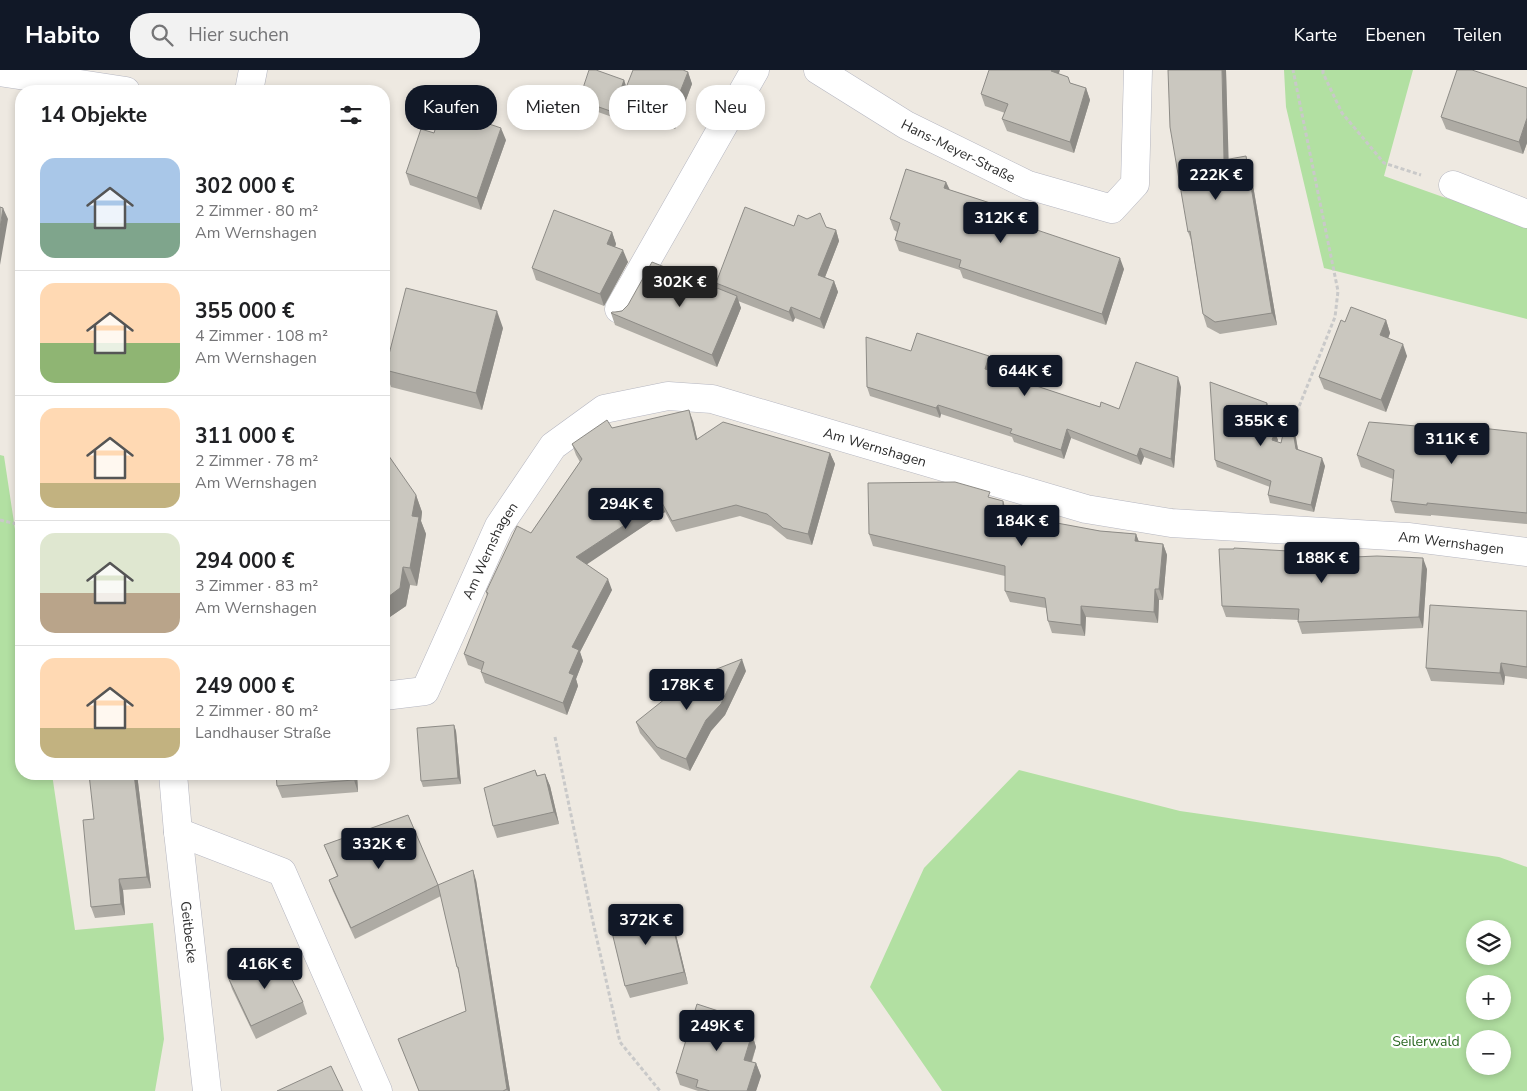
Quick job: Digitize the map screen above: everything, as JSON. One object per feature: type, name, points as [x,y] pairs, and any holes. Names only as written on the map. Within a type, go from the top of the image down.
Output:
[{"type":"street","points":[[250,85],[253,70]]},
{"type":"street","points":[[619,309],[755,70]]},
{"type":"street","name":"Hans-Meyer-Straße","points":[[818,70],[906,125],[1028,185],[1112,209],[1135,184],[1138,70]]},
{"type":"street","points":[[0,72],[86,85]]},
{"type":"street","points":[[1453,185],[1527,214]]},
{"type":"street","name":"Am Wernshagen","points":[[390,695],[425,691],[499,526],[553,446],[604,409],[668,396],[712,400],[1086,509],[1171,522],[1408,537],[1527,552]]},
{"type":"street","name":"Geitbecke","points":[[174,780],[206,1091]]},
{"type":"street","points":[[178,832],[282,872],[378,1091]]},
{"type":"path","points":[[1291,426],[1335,317],[1338,291],[1293,70]]},
{"type":"path","points":[[1323,70],[1342,113],[1384,163],[1453,185]]},
{"type":"path","points":[[0,520],[15,524]]},
{"type":"path","points":[[555,737],[620,1042],[660,1091]]},
{"type":"green space","points":[[1284,70],[1413,70],[1384,176],[1443,197],[1527,222],[1527,319],[1324,268],[1286,107]]},
{"type":"green space","points":[[0,455],[4,456],[15,529],[15,780],[53,780],[75,930],[153,923],[164,1039],[155,1091],[0,1091]]},
{"type":"green space","name":"Seilerwald","points":[[1019,770],[1180,811],[1499,857],[1527,867],[1527,1091],[942,1091],[870,987],[924,868]]},
{"type":"building","points":[[589,70],[596,70],[624,80],[622,85],[609,85],[609,111],[599,107],[599,85],[584,85]]},
{"type":"building","points":[[633,70],[683,70],[688,72],[683,85],[627,85]]},
{"type":"building","points":[[989,70],[1052,70],[1068,77],[1070,83],[1086,88],[1070,142],[1002,119],[1008,104],[981,94]]},
{"type":"building","points":[[1168,70],[1222,70],[1224,160],[1246,156],[1272,313],[1215,322],[1203,314],[1190,231],[1188,232],[1170,127]]},
{"type":"building","points":[[1457,70],[1472,70],[1527,88],[1527,118],[1519,142],[1441,117]]},
{"type":"building","points":[[497,127],[501,128],[477,198],[406,173],[421,130],[434,133],[435,130],[497,130]]},
{"type":"building","points":[[906,169],[946,182],[944,188],[1021,213],[1019,218],[1036,223],[1034,229],[1120,258],[1102,314],[959,267],[961,260],[895,240],[900,223],[890,219]]},
{"type":"building","points":[[0,207],[3,208],[0,228]]},
{"type":"building","points":[[745,207],[794,226],[798,215],[807,219],[820,213],[826,227],[836,230],[818,275],[834,281],[820,319],[791,307],[789,312],[716,283]]},
{"type":"building","points":[[554,210],[612,232],[607,244],[623,250],[600,294],[532,268]]},
{"type":"building","points":[[652,262],[737,296],[712,355],[611,313],[622,311],[628,305]]},
{"type":"building","points":[[406,288],[497,311],[476,393],[390,371],[390,350]]},
{"type":"building","points":[[1351,307],[1386,320],[1380,335],[1403,344],[1381,400],[1319,377],[1341,320],[1345,322]]},
{"type":"building","points":[[917,333],[989,356],[985,369],[1100,407],[1101,402],[1119,409],[1136,362],[1178,377],[1171,459],[1140,448],[1137,456],[1067,429],[1061,450],[1010,433],[1012,429],[938,405],[936,408],[867,387],[866,337],[911,351]]},
{"type":"building","points":[[1210,382],[1267,403],[1258,426],[1275,432],[1272,440],[1281,443],[1289,408],[1296,449],[1322,458],[1311,505],[1268,495],[1271,481],[1215,460]]},
{"type":"building","points":[[689,410],[696,440],[723,422],[830,453],[808,534],[783,528],[767,514],[736,505],[672,521],[661,501],[576,557],[608,579],[572,647],[579,650],[569,673],[574,675],[563,703],[481,672],[484,662],[464,654],[488,593],[486,592],[517,526],[531,533],[582,459],[572,444],[607,420],[612,428]]},
{"type":"building","points":[[1369,422],[1452,429],[1453,425],[1527,433],[1527,513],[1391,501],[1394,470],[1357,455]]},
{"type":"building","points":[[390,458],[416,495],[412,516],[419,517],[410,568],[403,567],[400,588],[390,596]]},
{"type":"building","points":[[955,482],[990,492],[988,497],[1003,501],[1003,513],[1100,531],[1136,534],[1135,541],[1163,544],[1159,589],[1155,589],[1154,612],[1081,606],[1081,625],[1048,621],[1045,598],[1005,591],[1005,566],[869,534],[868,483]]},
{"type":"building","points":[[1234,548],[1307,552],[1308,559],[1377,556],[1423,558],[1419,617],[1298,622],[1299,609],[1222,606],[1219,549]]},
{"type":"building","points":[[1430,605],[1527,611],[1527,667],[1501,663],[1500,673],[1426,668]]},
{"type":"building","points":[[742,659],[721,704],[706,720],[686,759],[657,747],[636,722],[694,678]]},
{"type":"building","points":[[454,725],[458,778],[421,781],[417,728]]},
{"type":"building","points":[[535,770],[537,776],[545,774],[554,812],[493,826],[484,788]]},
{"type":"building","points":[[90,780],[135,780],[147,877],[119,879],[121,904],[91,907],[83,820],[94,819]]},
{"type":"building","points":[[276,780],[354,780],[277,786]]},
{"type":"building","points":[[408,815],[438,885],[351,928],[329,880],[338,876],[324,845]]},
{"type":"building","points":[[473,870],[507,1089],[503,1091],[419,1091],[398,1039],[466,1011],[458,967],[438,885]]},
{"type":"building","points":[[668,906],[684,972],[625,986],[609,920]]},
{"type":"building","points":[[279,953],[303,1002],[251,1026],[228,977]]},
{"type":"building","points":[[697,1004],[743,1019],[739,1031],[752,1034],[744,1060],[756,1063],[747,1091],[710,1091],[696,1087],[698,1080],[676,1073]]},
{"type":"building","points":[[331,1066],[343,1091],[277,1091]]}]
